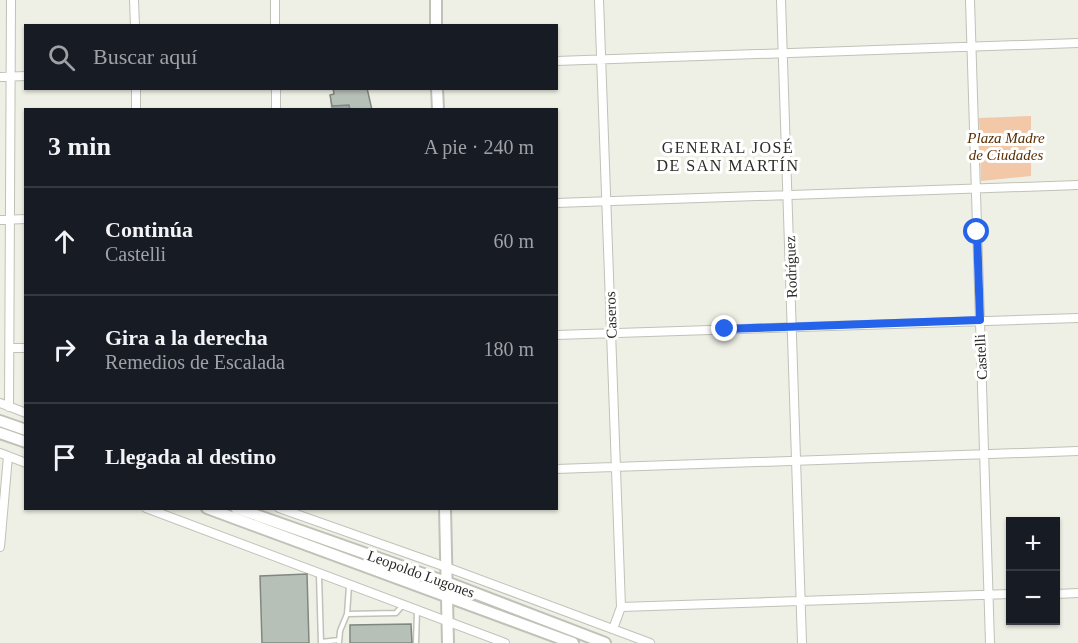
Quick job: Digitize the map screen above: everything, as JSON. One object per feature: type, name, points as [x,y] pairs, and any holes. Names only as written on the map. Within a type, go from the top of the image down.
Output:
[{"type":"main road","points":[[436,0],[436,24]]},
{"type":"main road","points":[[437,90],[438,108]]},
{"type":"main road","points":[[0,421],[24,429]]},
{"type":"main road","points":[[0,433],[24,441]]},
{"type":"main road","name":"Leopoldo Lugones","points":[[212,510],[573,643]]},
{"type":"main road","name":"Leopoldo Lugones","points":[[242,510],[446,582],[605,643]]},
{"type":"main road","points":[[445,510],[448,643]]},
{"type":"street","points":[[9,407],[11,0]]},
{"type":"street","points":[[134,0],[135,24]]},
{"type":"street","points":[[275,0],[275,24]]},
{"type":"street","name":"Caseros","points":[[598,0],[621,607],[613,629]]},
{"type":"street","name":"Rodríguez","points":[[781,0],[802,643]]},
{"type":"street","name":"Castelli","points":[[970,0],[986,455],[990,643]]},
{"type":"street","points":[[558,61],[1078,43]]},
{"type":"street","points":[[0,77],[24,76]]},
{"type":"street","points":[[136,90],[136,108]]},
{"type":"street","points":[[276,90],[276,108]]},
{"type":"street","points":[[558,203],[1078,184]]},
{"type":"street","points":[[0,220],[24,219]]},
{"type":"street","points":[[558,335],[1078,318]]},
{"type":"street","points":[[10,348],[24,348]]},
{"type":"street","points":[[0,404],[24,412]]},
{"type":"street","points":[[558,469],[1078,451]]},
{"type":"street","points":[[0,547],[4,455],[24,462]]},
{"type":"street","points":[[151,510],[505,643]]},
{"type":"street","points":[[285,510],[650,643]]},
{"type":"street","points":[[1060,594],[1078,593]]},
{"type":"street","points":[[621,607],[801,599],[1006,594]]},
{"type":"lane","points":[[319,574],[321,642],[339,642],[347,614],[349,586]]},
{"type":"lane","points":[[347,614],[396,613],[403,605]]},
{"type":"lane","points":[[416,643],[417,610]]},
{"type":"green space","name":"Plaza Madre de Ciudades","points":[[1031,116],[1031,176],[981,181],[979,118]]},
{"type":"building","points":[[333,90],[367,90],[372,108],[350,108],[349,105],[332,106],[330,95],[334,94]]},
{"type":"building","points":[[307,574],[309,643],[262,643],[260,576]]},
{"type":"building","points":[[411,624],[412,643],[350,643],[350,625]]},
{"type":"district","name":"GENERAL JOSÉ DE SAN MARTÍN","points":[[728,156]]},
{"type":"route","points":[[725,329],[980,320],[977,232]]}]
